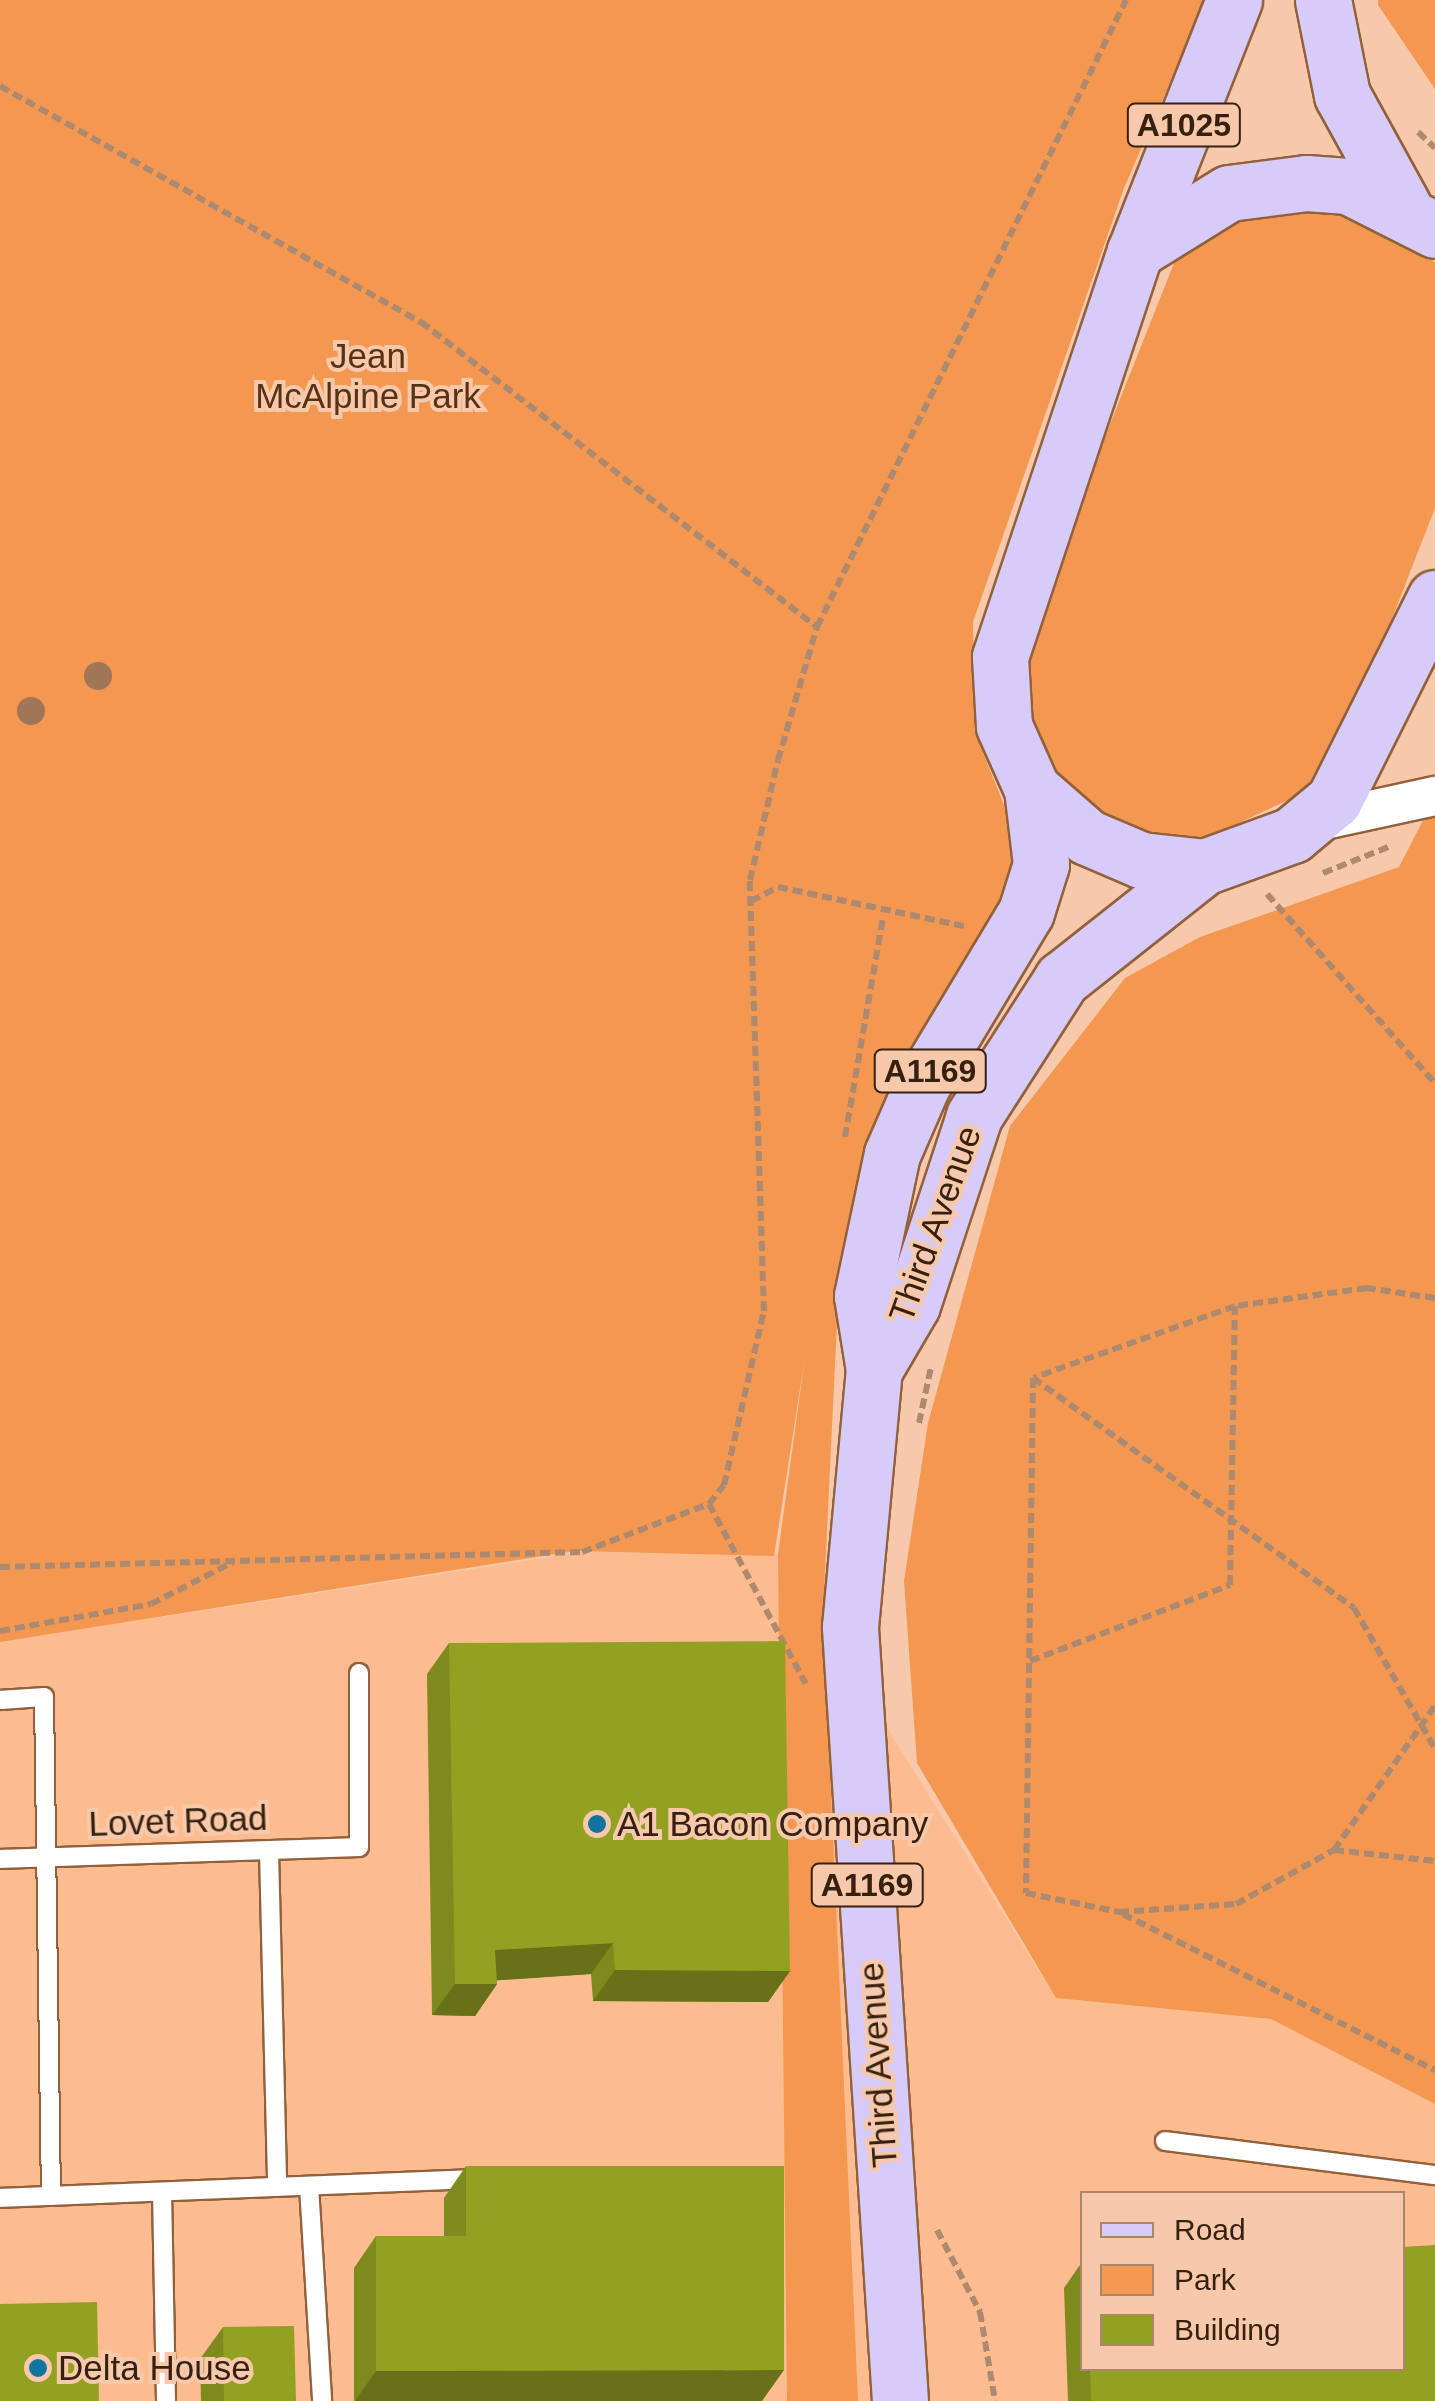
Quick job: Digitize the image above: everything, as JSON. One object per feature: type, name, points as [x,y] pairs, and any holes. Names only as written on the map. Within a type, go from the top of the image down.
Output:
[{"type":"main road","name":"A1025","points":[[1135,251],[1234,0]]},
{"type":"main road","points":[[1323,0],[1342,95],[1419,218]]},
{"type":"main road","points":[[1419,218],[1348,186],[1229,193],[1135,251],[1000,657],[1004,726],[1032,789],[1088,837],[1141,860],[1204,866],[1314,849],[1432,619]]},
{"type":"main road","name":"Third Avenue","points":[[900,2401],[850,1626],[874,1370],[862,1296],[892,1154],[922,1085],[1026,912],[1041,864],[1032,789]]},
{"type":"main road","name":"Third Avenue","points":[[874,1370],[912,1305],[974,1116],[1062,979],[1204,866]]},
{"type":"street","points":[[1314,849],[1435,796]]},
{"type":"lane","name":"Lovet Road","points":[[0,1860],[359,1846],[358,1673]]},
{"type":"lane","points":[[0,1700],[44,1696],[51,2196]]},
{"type":"lane","points":[[269,1851],[277,2187]]},
{"type":"lane","points":[[1166,2141],[1435,2175]]},
{"type":"lane","points":[[0,2198],[498,2179]]},
{"type":"lane","points":[[309,2186],[322,2401]]},
{"type":"lane","points":[[162,2192],[166,2401]]},
{"type":"path","points":[[0,1567],[582,1552],[709,1504],[724,1485],[764,1311],[750,900],[817,627],[1126,0]]},
{"type":"path","points":[[0,86],[421,322],[817,627]]},
{"type":"path","points":[[1314,849],[1399,838]]},
{"type":"path","points":[[750,900],[778,887],[883,916],[989,930]]},
{"type":"path","points":[[1284,888],[1267,894],[1435,1083]]},
{"type":"path","points":[[1033,1378],[1235,1306],[1367,1288],[1435,1298]]},
{"type":"path","points":[[1030,1662],[1230,1586],[1235,1306]]},
{"type":"path","points":[[916,1437],[936,1347]]},
{"type":"path","points":[[1033,1378],[1354,1608],[1435,1749]]},
{"type":"path","points":[[1033,1378],[1026,1893],[1119,1912],[1435,2070]]},
{"type":"path","points":[[709,1504],[813,1698]]},
{"type":"path","points":[[0,1631],[152,1604],[234,1561]]},
{"type":"path","points":[[1119,1912],[1236,1904],[1334,1850],[1419,1723],[1435,1706]]},
{"type":"path","points":[[1334,1850],[1435,1861]]},
{"type":"path","points":[[931,2210],[980,2312],[995,2401]]},
{"type":"shaded area","points":[[582,1552],[778,1554],[1056,1998],[1271,2019],[1435,2104],[1435,2401],[0,2401],[0,1642]]},
{"type":"green space","name":"Jean McAlpine Park","points":[[0,0],[1206,0],[1124,188],[973,622],[975,732],[1015,833],[1015,885],[838,1302],[823,1613],[858,2401],[787,2401],[778,1554],[805,1357],[774,1556],[575,1551],[0,1642]]},
{"type":"green space","points":[[1378,0],[1435,0],[1435,89],[1378,5]]},
{"type":"green space","points":[[1314,201],[1418,244],[1435,263],[1435,508],[1337,760],[1301,794],[1192,845],[1129,833],[1070,800],[1031,720],[1023,644],[1178,253],[1231,214]]},
{"type":"green space","points":[[1435,797],[1435,2104],[1271,2019],[1056,1998],[917,1763],[904,1581],[928,1423],[1010,1126],[1125,978],[1200,937],[1399,867]]},
{"type":"building","name":"A1 Bacon Company","points":[[785,1641],[790,1971],[615,1970],[613,1943],[495,1950],[497,1984],[455,1984],[449,1643]]},
{"type":"building","points":[[466,2166],[784,2166],[784,2370],[376,2371],[376,2236],[466,2236]]},
{"type":"building","points":[[1435,2245],[1435,2401],[1091,2401],[1090,2371],[1405,2371],[1405,2247]]},
{"type":"building","points":[[97,2302],[99,2401],[0,2401],[0,2304]]},
{"type":"building","points":[[294,2326],[296,2401],[224,2401],[223,2327]]},
{"type":"place","name":"A1 Bacon Company","points":[[597,1824]]},
{"type":"place","name":"Delta House","points":[[38,2368]]}]
